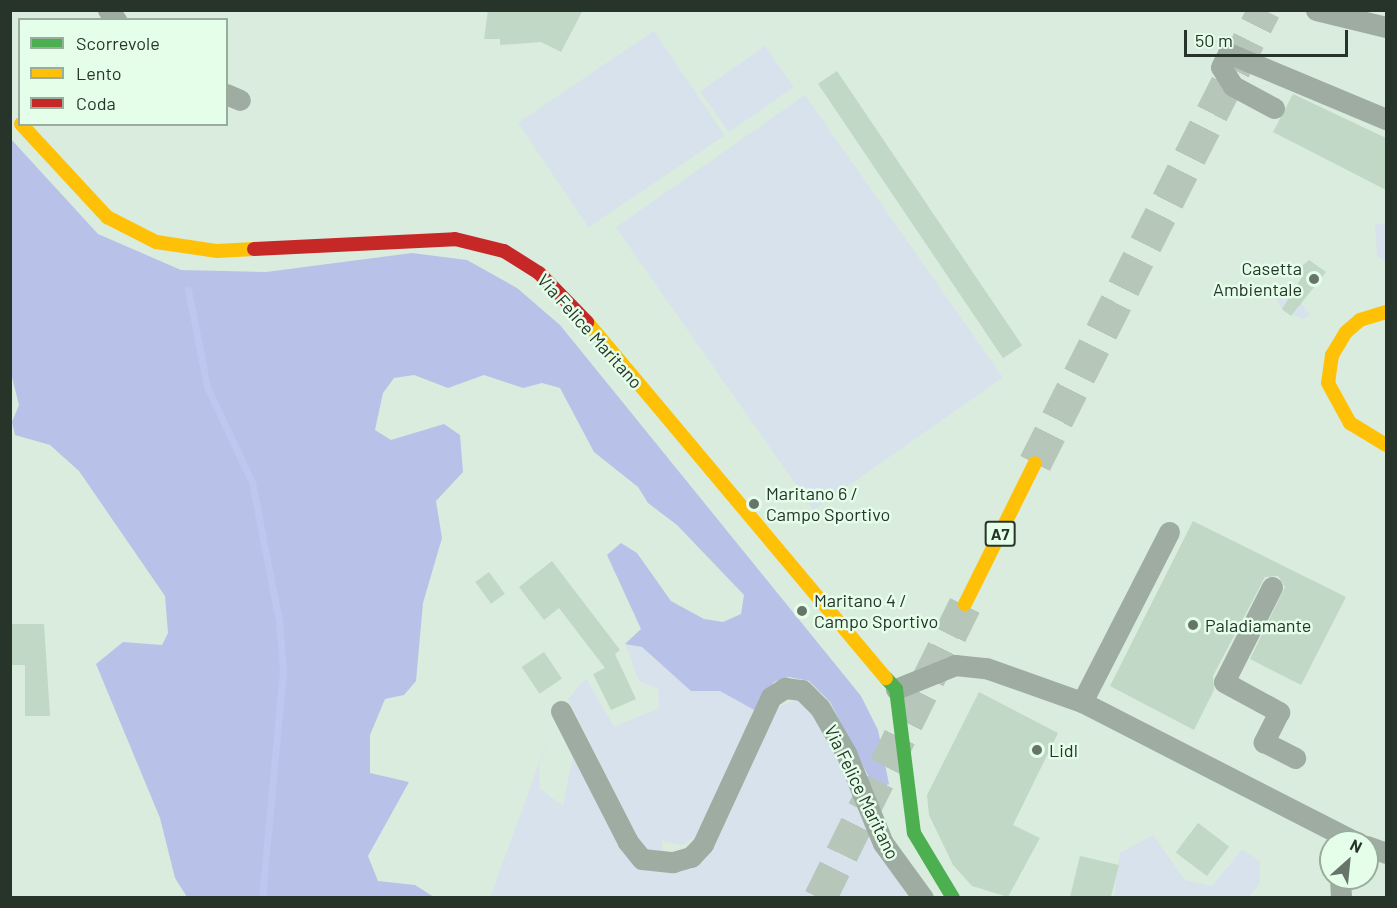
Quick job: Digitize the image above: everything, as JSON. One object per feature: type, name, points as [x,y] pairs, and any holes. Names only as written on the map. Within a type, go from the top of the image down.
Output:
[{"type":"main road","name":"Via Felice Maritano","points":[[22,126],[107,217],[156,242],[217,251],[455,239],[477,241],[523,262],[579,313],[896,689],[914,833],[953,897]]},
{"type":"main road","points":[[1386,312],[1360,320],[1346,332],[1332,355],[1328,383],[1350,423],[1386,445]]},
{"type":"main road","name":"A7","points":[[965,604],[1035,463]]},
{"type":"street","points":[[1316,10],[1386,27]]},
{"type":"street","points":[[1274,108],[1233,86],[1221,67],[1228,53],[1386,119]]},
{"type":"street","points":[[1082,702],[1169,532]]},
{"type":"street","points":[[1272,587],[1224,682],[1279,712],[1264,742],[1295,758]]},
{"type":"street","points":[[896,689],[955,665],[986,668],[1082,702],[1326,830]]},
{"type":"street","name":"Via Felice Maritano","points":[[561,711],[628,842],[642,859],[673,862],[691,856],[703,844],[771,697],[785,688],[802,690],[820,708],[846,753],[883,843],[923,897]]},
{"type":"shaded area","points":[[654,31],[724,135],[588,227],[518,123]]},
{"type":"shaded area","points":[[765,46],[794,87],[729,132],[700,91]]},
{"type":"shaded area","points":[[805,95],[1003,378],[814,510],[616,227]]},
{"type":"shaded area","points":[[10,138],[98,234],[181,270],[266,272],[412,253],[467,260],[517,288],[560,325],[861,696],[878,730],[889,784],[876,791],[830,702],[809,681],[789,677],[774,682],[756,711],[720,691],[691,691],[642,647],[625,644],[641,629],[607,555],[621,543],[637,553],[671,601],[704,619],[723,622],[741,614],[744,595],[677,525],[648,503],[638,487],[594,452],[560,388],[542,383],[523,388],[484,375],[448,388],[414,375],[394,378],[383,393],[375,430],[391,440],[444,424],[460,435],[463,472],[436,501],[442,538],[423,603],[416,681],[404,695],[385,699],[370,735],[370,773],[409,782],[368,856],[378,881],[415,885],[434,897],[187,897],[175,878],[160,818],[96,664],[123,642],[162,645],[168,633],[165,596],[79,471],[50,445],[15,435],[12,422],[19,405],[10,369]]},
{"type":"shaded area","points":[[1375,224],[1386,224],[1386,262],[1377,256]]},
{"type":"shaded area","points":[[1287,284],[1310,315],[1304,319],[1284,312],[1274,296]]},
{"type":"shaded area","points":[[625,644],[642,647],[691,691],[720,691],[756,711],[704,832],[682,845],[662,841],[663,854],[645,852],[568,699],[586,678],[614,727],[659,708],[658,689],[639,681]]},
{"type":"shaded area","points":[[795,700],[805,703],[832,740],[874,843],[908,897],[490,898],[551,730],[539,766],[540,789],[563,806],[575,745],[626,852],[674,872],[773,709]]},
{"type":"shaded area","points":[[1153,835],[1185,880],[1212,886],[1242,849],[1260,861],[1260,883],[1249,897],[1114,897],[1120,853]]},
{"type":"building","points":[[488,10],[583,10],[561,52],[541,42],[500,45],[500,39],[484,39]]},
{"type":"building","points":[[837,71],[1022,345],[1003,358],[818,84]]},
{"type":"building","points":[[1293,94],[1386,138],[1386,190],[1273,132]]},
{"type":"building","name":"Casetta Ambientale","points":[[1309,260],[1326,272],[1291,316],[1282,309],[1302,277],[1297,270]]},
{"type":"building","name":"Paladiamante","points":[[1193,521],[1346,597],[1301,685],[1250,659],[1285,587],[1278,576],[1265,577],[1213,676],[1214,690],[1194,730],[1110,686]]},
{"type":"building","points":[[552,561],[620,650],[615,654],[636,699],[611,710],[593,674],[605,668],[559,608],[544,620],[519,587]]},
{"type":"building","points":[[489,572],[505,594],[491,604],[475,582]]},
{"type":"building","points":[[10,624],[44,624],[50,716],[25,716],[25,665],[10,665]]},
{"type":"building","points":[[544,652],[562,679],[540,694],[522,667]]},
{"type":"building","points":[[979,692],[1058,733],[1013,825],[1040,838],[1008,897],[972,886],[953,865],[929,815],[927,795]]},
{"type":"building","points":[[1198,823],[1229,846],[1207,876],[1176,853]]},
{"type":"building","points":[[1080,856],[1119,865],[1111,897],[1070,897]]},
{"type":"waterway","points":[[188,290],[207,387],[252,482],[279,621],[283,671],[262,898]]},
{"type":"tunnel","points":[[1035,463],[1264,10]]},
{"type":"tunnel","points":[[820,898],[965,604]]},
{"type":"traffic: fast","points":[[886,678],[896,689],[914,833],[953,898]]},
{"type":"traffic: slow","points":[[23,126],[107,217],[156,242],[217,251],[254,249]]},
{"type":"traffic: slow","points":[[1386,312],[1360,320],[1346,332],[1332,355],[1328,383],[1350,423],[1386,445]]},
{"type":"traffic: slow","points":[[587,322],[886,678]]},
{"type":"traffic: slow","points":[[965,604],[1035,463]]},
{"type":"traffic: jam","points":[[254,249],[455,239],[504,251],[539,273],[587,322]]},
{"type":"place","name":"Casetta Ambientale","points":[[1314,279]]},
{"type":"place","name":"Maritano 6 / Campo Sportivo","points":[[754,504]]},
{"type":"place","name":"Maritano 4 / Campo Sportivo","points":[[802,611]]},
{"type":"place","name":"Paladiamante","points":[[1193,625]]},
{"type":"place","name":"Lidl","points":[[1037,750]]}]
